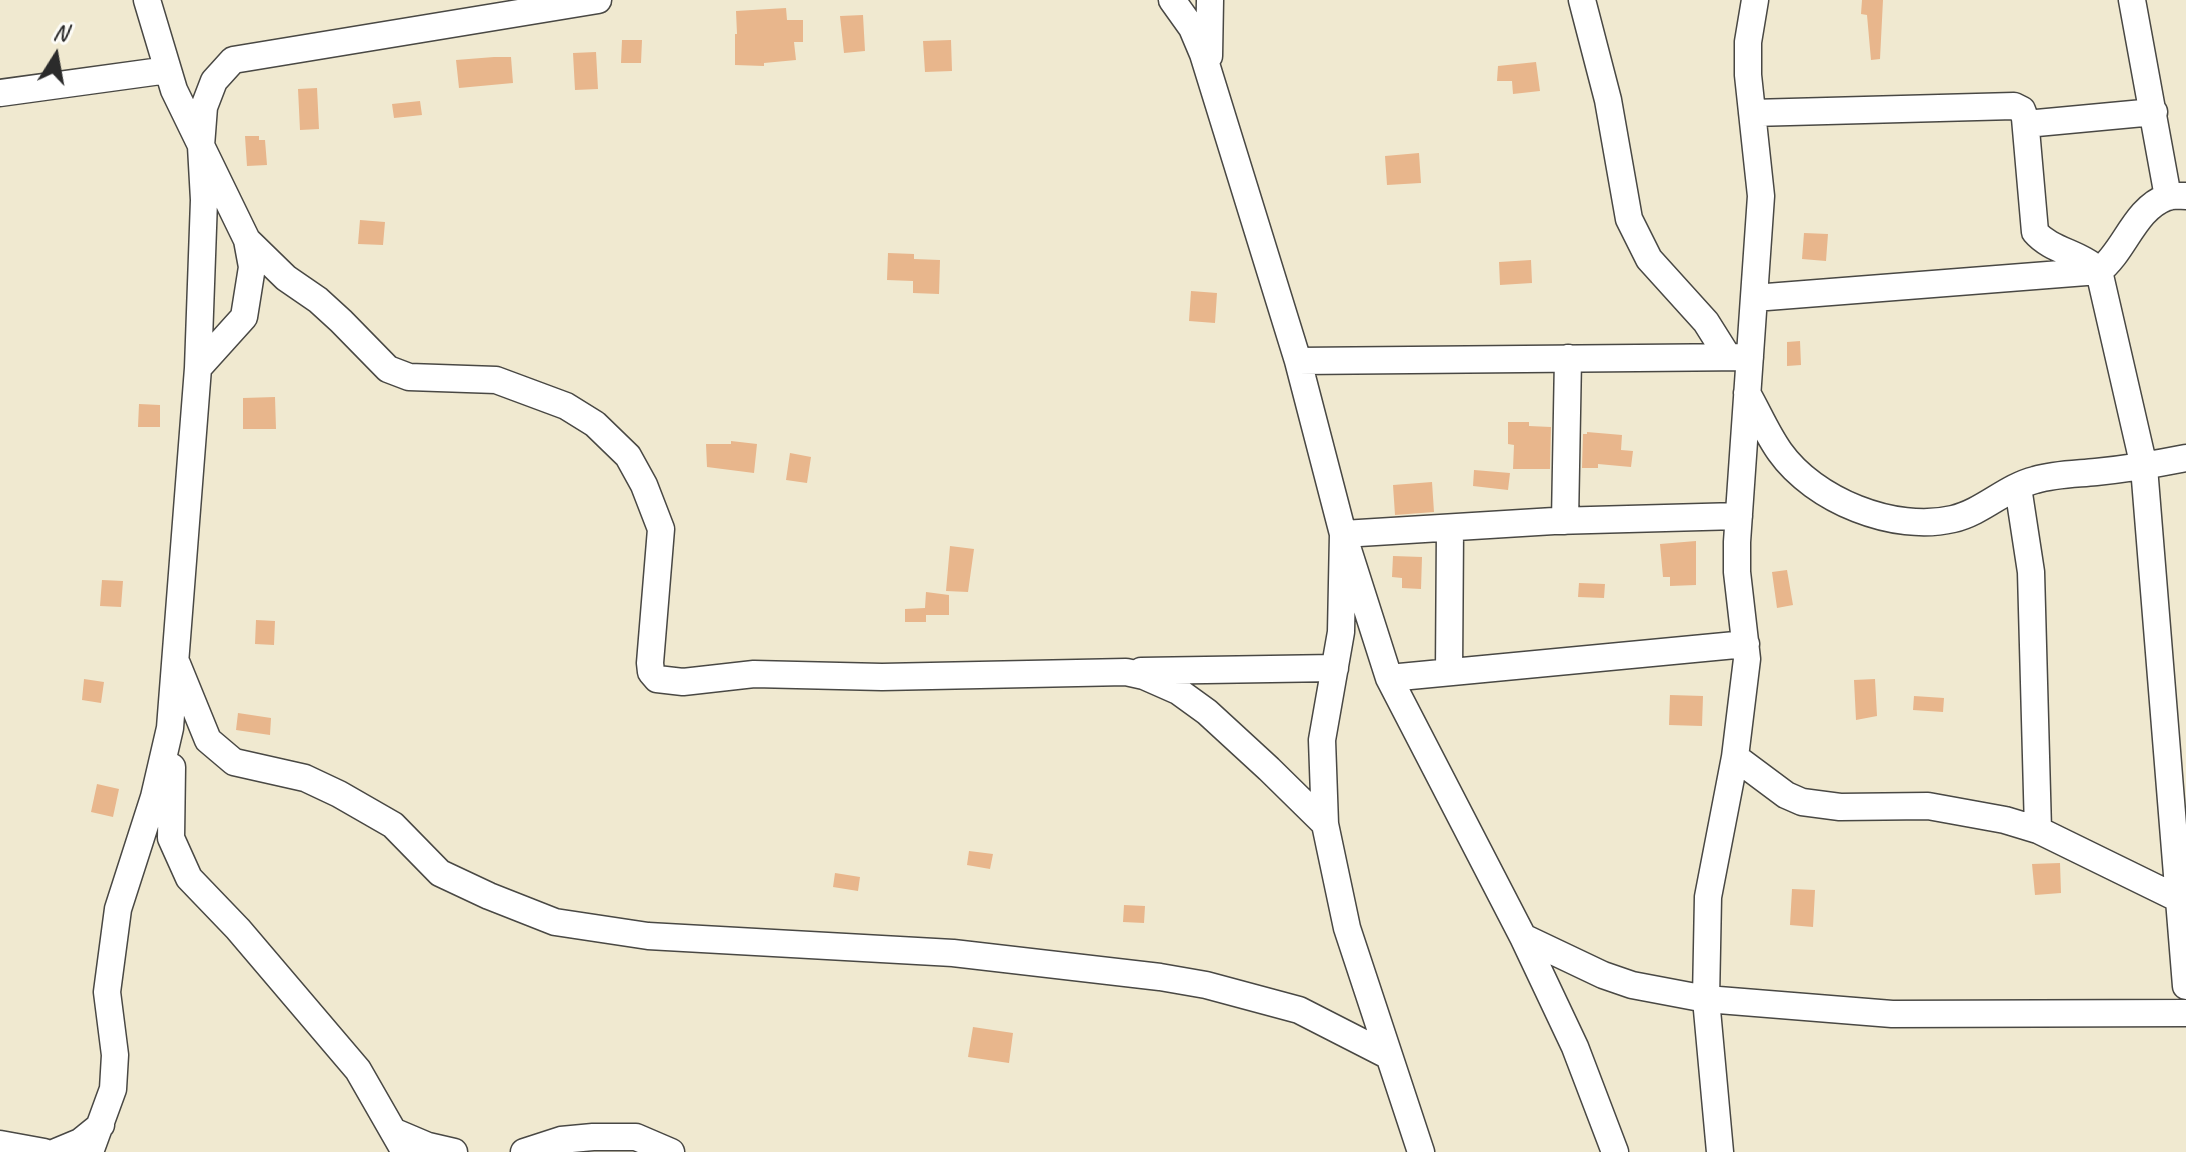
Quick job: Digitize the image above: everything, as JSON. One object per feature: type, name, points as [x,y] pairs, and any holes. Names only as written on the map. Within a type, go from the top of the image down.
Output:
[{"type":"street","points":[[147,0],[174,90],[247,240],[252,267],[244,317],[198,368]]},
{"type":"street","points":[[90,1152],[113,1089],[115,1066],[107,992],[118,909],[154,797],[170,728],[198,368],[204,200],[201,146],[204,107],[214,81],[233,60],[598,0]]},
{"type":"street","points":[[1172,0],[1192,28],[1209,73],[1298,361],[1343,534],[1389,678],[1523,937],[1575,1047],[1615,1152]]},
{"type":"street","points":[[1209,73],[1210,0]]},
{"type":"street","points":[[1582,0],[1608,100],[1629,219],[1649,259],[1739,357]]},
{"type":"street","points":[[1720,1152],[1706,999],[1708,897],[1735,757],[1747,659],[1737,572],[1747,393],[1739,357],[1754,298],[1761,196],[1748,42],[1755,0]]},
{"type":"street","points":[[1754,298],[2099,271],[2111,261],[2139,219],[2177,196],[2154,112],[2132,0]]},
{"type":"street","points":[[0,93],[168,70]]},
{"type":"street","points":[[1752,113],[2014,106],[2022,110],[2026,124],[2035,232],[2099,271],[2144,467],[2177,758],[2179,899],[2186,986]]},
{"type":"street","points":[[2026,124],[2154,112]]},
{"type":"street","points":[[247,240],[286,278],[341,321],[388,369],[409,377],[496,380],[566,406],[595,424],[628,456],[644,485],[661,529],[650,663],[651,672],[657,679],[683,682],[754,674],[882,677],[1335,668]]},
{"type":"street","points":[[1298,361],[1739,357]]},
{"type":"street","points":[[1565,521],[1568,358]]},
{"type":"street","points":[[1747,393],[1779,451],[1797,472],[1827,496],[1887,517],[1935,522],[1970,514],[2018,487],[2043,478],[2144,467],[2186,458]]},
{"type":"street","points":[[2018,487],[2031,572],[2038,830]]},
{"type":"street","points":[[1343,534],[1565,521],[1739,516]]},
{"type":"street","points":[[1449,672],[1450,529]]},
{"type":"street","points":[[1343,534],[1341,632],[1322,740],[1325,824],[1347,928],[1421,1152]]},
{"type":"street","points":[[1389,678],[1746,644]]},
{"type":"street","points":[[177,664],[208,740],[234,762],[305,778],[339,794],[393,825],[440,873],[555,922],[648,936],[953,953],[1160,977],[1206,985],[1299,1010],[1389,1056]]},
{"type":"street","points":[[1126,672],[1144,676],[1178,691],[1207,712],[1325,824]]},
{"type":"street","points":[[170,728],[171,838],[189,878],[238,929],[358,1070],[400,1142],[454,1152]]},
{"type":"street","points":[[1735,757],[1786,795],[1802,802],[1840,807],[1928,806],[2005,820],[2038,830],[2179,899]]},
{"type":"street","points":[[1523,937],[1603,975],[1632,985],[1706,999],[1892,1014],[2186,1013]]},
{"type":"street","points":[[56,1152],[80,1142],[101,1124]]},
{"type":"street","points":[[524,1152],[561,1140],[593,1137],[636,1137],[671,1152]]},
{"type":"street","points":[[0,1144],[44,1152]]},
{"type":"building","points":[[1862,0],[1883,0],[1880,59],[1871,60],[1867,15],[1861,14]]},
{"type":"building","points":[[786,8],[787,20],[803,20],[803,42],[794,42],[796,60],[764,63],[764,66],[735,65],[736,11]]},
{"type":"building","points":[[863,15],[865,51],[844,53],[840,16]]},
{"type":"building","points":[[622,40],[642,40],[641,63],[621,63]]},
{"type":"building","points":[[951,40],[952,71],[925,72],[923,41]]},
{"type":"building","points":[[596,52],[598,89],[575,90],[573,53]]},
{"type":"building","points":[[511,57],[513,83],[459,88],[456,60]]},
{"type":"building","points":[[1536,62],[1540,91],[1513,94],[1512,81],[1497,81],[1498,66]]},
{"type":"building","points":[[317,88],[319,129],[300,130],[298,89]]},
{"type":"building","points":[[420,101],[422,115],[394,118],[392,104]]},
{"type":"building","points":[[245,136],[259,136],[259,140],[265,140],[267,165],[247,166]]},
{"type":"building","points":[[1419,153],[1421,183],[1387,185],[1385,156]]},
{"type":"building","points":[[360,220],[385,222],[383,245],[358,244]]},
{"type":"building","points":[[1804,233],[1828,234],[1826,261],[1802,259]]},
{"type":"building","points":[[888,253],[914,254],[914,259],[940,260],[939,294],[913,293],[913,281],[887,280]]},
{"type":"building","points":[[1531,260],[1532,283],[1500,285],[1499,262]]},
{"type":"building","points":[[1191,291],[1217,293],[1215,323],[1189,321]]},
{"type":"building","points":[[1800,341],[1801,365],[1787,366],[1787,342]]},
{"type":"building","points":[[275,397],[276,429],[243,429],[243,398]]},
{"type":"building","points":[[139,404],[160,405],[160,427],[138,427]]},
{"type":"building","points":[[1508,422],[1529,422],[1529,426],[1551,427],[1550,469],[1513,469],[1514,445],[1508,444]]},
{"type":"building","points":[[1583,434],[1622,435],[1621,450],[1633,451],[1631,467],[1598,464],[1598,468],[1582,468]]},
{"type":"building","points":[[731,441],[757,444],[754,473],[707,467],[706,444],[731,444]]},
{"type":"building","points":[[790,453],[811,457],[807,483],[786,480]]},
{"type":"building","points":[[1474,470],[1510,473],[1508,490],[1473,486]]},
{"type":"building","points":[[1432,482],[1434,512],[1395,515],[1393,485]]},
{"type":"building","points":[[1696,541],[1696,585],[1670,586],[1670,577],[1663,577],[1660,544]]},
{"type":"building","points":[[950,546],[974,549],[968,592],[946,591]]},
{"type":"building","points":[[1393,556],[1422,557],[1421,589],[1402,588],[1402,578],[1392,577]]},
{"type":"building","points":[[1787,570],[1793,605],[1777,608],[1772,572]]},
{"type":"building","points":[[102,580],[123,581],[121,607],[100,606]]},
{"type":"building","points":[[1579,583],[1605,584],[1604,598],[1578,597]]},
{"type":"building","points":[[926,592],[949,595],[949,615],[926,615],[926,622],[905,622],[905,609],[925,608]]},
{"type":"building","points":[[256,620],[275,621],[274,645],[255,644]]},
{"type":"building","points":[[84,679],[104,682],[101,703],[82,700]]},
{"type":"building","points":[[1875,679],[1877,716],[1856,720],[1854,680]]},
{"type":"building","points":[[1670,695],[1703,696],[1702,726],[1669,725]]},
{"type":"building","points":[[1914,696],[1944,698],[1943,712],[1913,710]]},
{"type":"building","points":[[238,713],[271,718],[270,735],[236,730]]},
{"type":"building","points":[[97,784],[119,789],[113,817],[91,812]]},
{"type":"building","points":[[969,851],[993,854],[990,869],[967,865]]},
{"type":"building","points":[[2060,863],[2061,893],[2035,895],[2032,864]]},
{"type":"building","points":[[835,873],[860,877],[858,891],[833,887]]},
{"type":"building","points":[[1792,889],[1815,890],[1813,927],[1790,925]]},
{"type":"building","points":[[1124,905],[1145,906],[1144,923],[1123,922]]},
{"type":"building","points":[[973,1027],[1013,1033],[1009,1063],[968,1057]]}]
